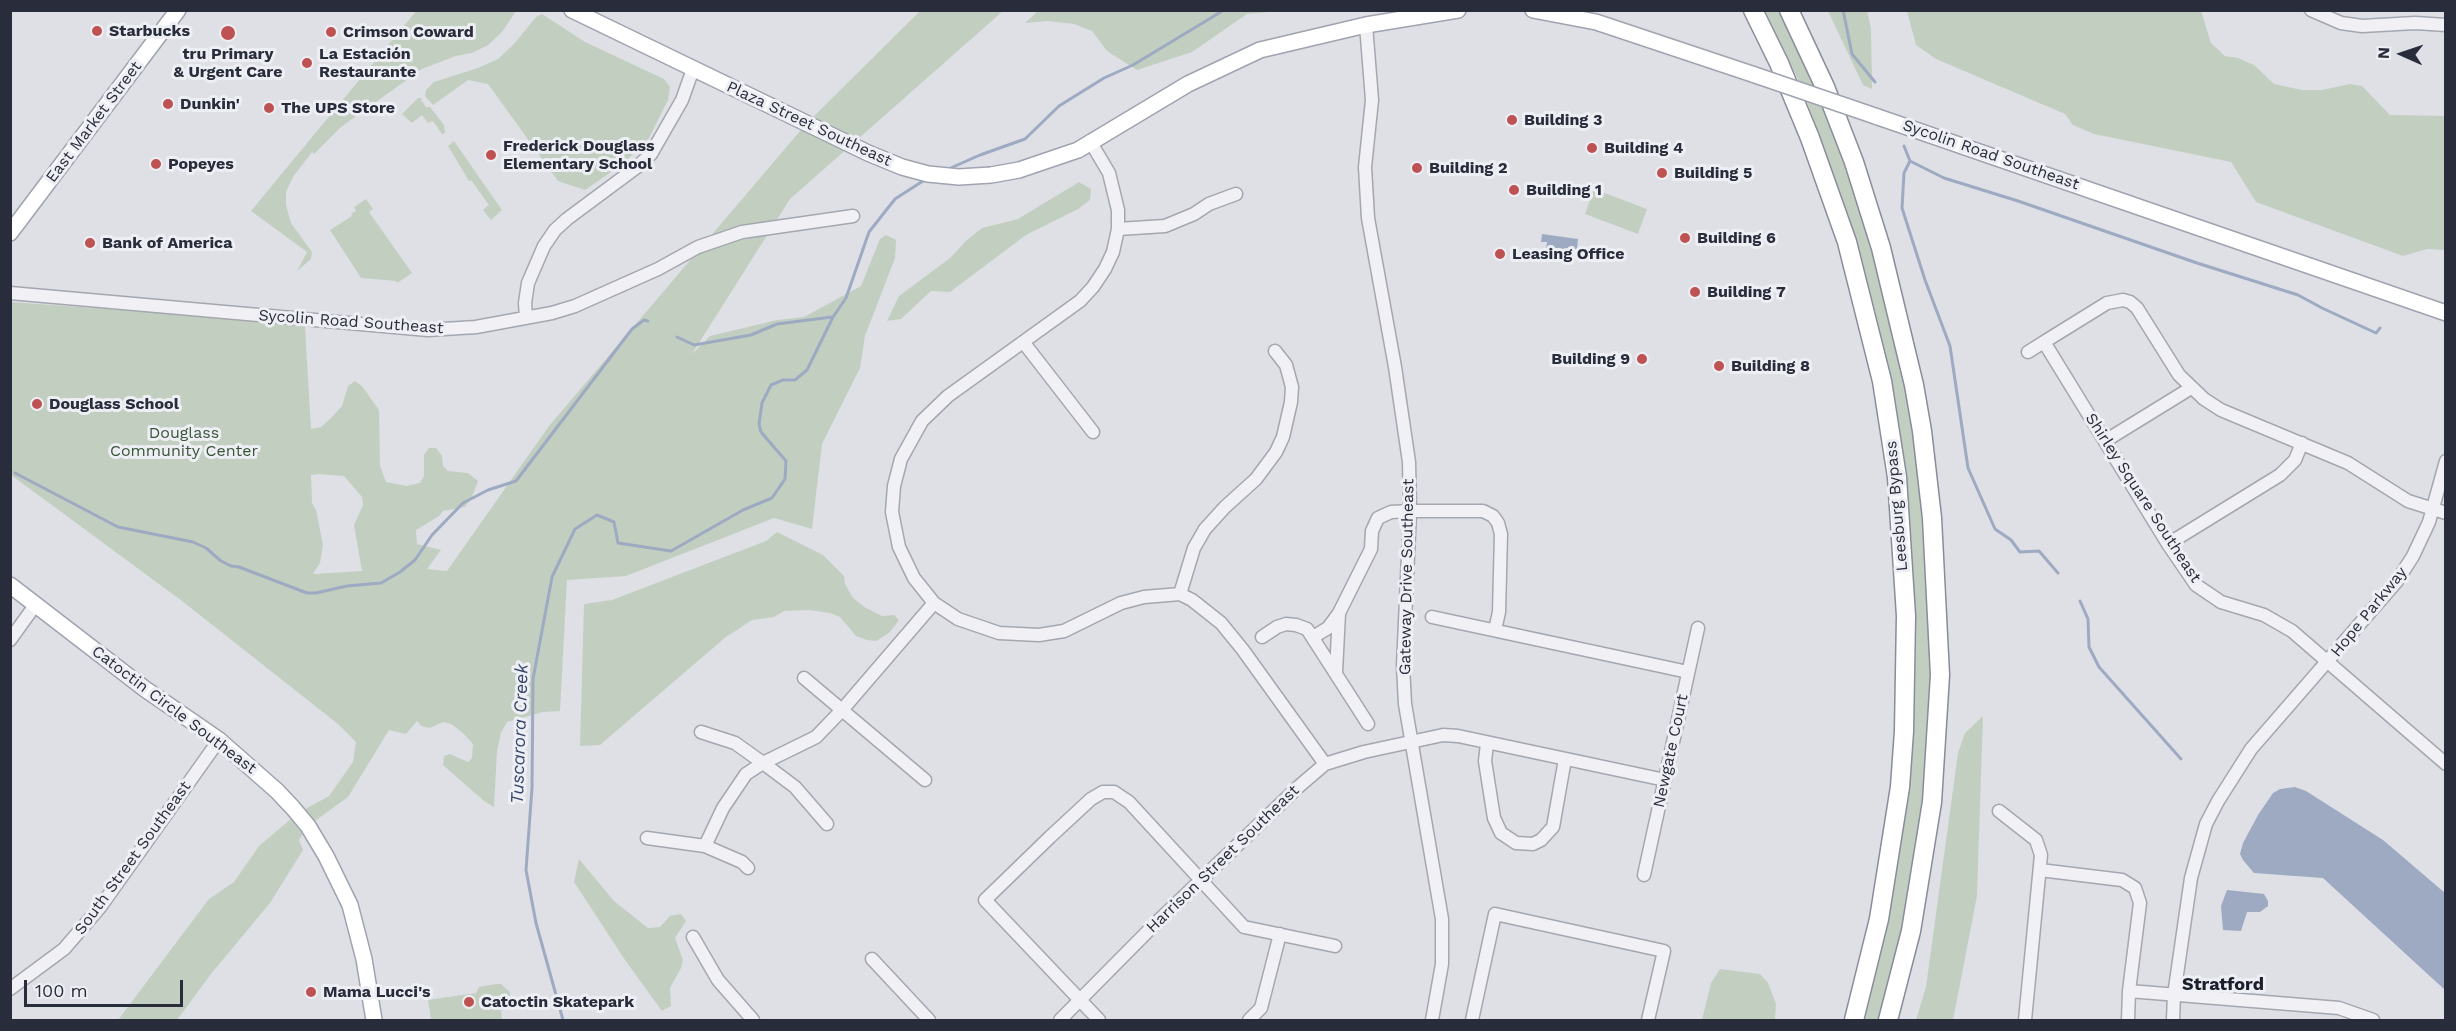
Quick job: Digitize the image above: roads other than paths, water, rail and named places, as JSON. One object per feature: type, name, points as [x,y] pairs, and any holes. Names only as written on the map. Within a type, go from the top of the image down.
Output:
[{"type":"highway","name":"Leesburg Bypass","points":[[1753,10],[1779,63],[1810,138],[1847,242],[1879,369],[1897,477],[1906,616],[1904,731],[1898,798],[1879,918],[1854,1020]]},
{"type":"highway","name":"Leesburg Bypass","points":[[1789,10],[1829,98],[1854,162],[1881,248],[1912,374],[1922,431],[1932,518],[1940,675],[1932,802],[1911,931],[1888,1020]]},
{"type":"main road","name":"East Market Street","points":[[10,233],[178,10]]},
{"type":"main road","name":"Plaza Street Southeast","points":[[572,10],[868,153],[902,167],[928,174],[959,177],[1019,170],[1078,150],[1090,141]]},
{"type":"main road","points":[[1090,141],[1188,84],[1260,50],[1366,25],[1458,10]]},
{"type":"main road","name":"Sycolin Road Southeast","points":[[1533,10],[1596,22],[2058,178],[2445,313]]},
{"type":"main road","name":"Catoctin Circle Southeast","points":[[10,585],[145,689],[219,740],[278,790],[308,826],[338,878],[350,905],[358,934],[374,1020]]},
{"type":"street","points":[[2311,10],[2341,23],[2362,26],[2415,23],[2445,25]]},
{"type":"street","name":"Gateway Drive Southeast","points":[[1366,25],[1372,99],[1365,167],[1368,218],[1405,428],[1410,511],[1403,666],[1405,704],[1442,919],[1442,964],[1432,1020]]},
{"type":"street","points":[[526,318],[525,303],[528,283],[544,246],[555,230],[567,219],[651,154],[674,115],[693,69]]},
{"type":"street","points":[[1090,141],[1109,174],[1115,192],[1118,229],[1113,252],[1093,287],[1080,301],[930,411],[913,434],[901,459],[892,499],[894,529],[899,547],[914,578],[934,603],[958,619],[999,633],[1039,635],[1064,631],[1128,600],[1180,594],[1192,600],[1221,623],[1243,650],[1325,764]]},
{"type":"street","points":[[1118,229],[1165,226],[1194,214],[1209,204],[1236,194]]},
{"type":"street","name":"Sycolin Road Southeast","points":[[10,293],[428,330],[476,327],[575,306],[716,240],[753,229],[806,224],[853,216]]},
{"type":"street","points":[[2028,352],[2107,303],[2122,300],[2137,308],[2179,375],[2191,388],[2221,410],[2348,463],[2408,501],[2440,512]]},
{"type":"street","name":"Shirley Square Southeast","points":[[2044,342],[2187,574],[2208,594],[2221,602],[2278,622],[2328,662],[2445,764]]},
{"type":"street","points":[[1024,343],[1093,432]]},
{"type":"street","points":[[1180,594],[1194,548],[1204,529],[1256,479],[1276,452],[1283,437],[1290,410],[1292,387],[1286,365],[1275,351]]},
{"type":"street","points":[[2105,441],[2191,388]]},
{"type":"street","points":[[2168,544],[2280,475],[2295,460],[2302,443]]},
{"type":"street","name":"Hope Parkway","points":[[2173,1020],[2174,994],[2189,889],[2206,824],[2234,772],[2251,749],[2397,581],[2440,512],[2445,461]]},
{"type":"street","points":[[1313,637],[1328,628],[1339,613],[1371,549],[1372,531],[1378,518],[1391,512],[1410,511],[1483,512],[1493,516],[1498,523],[1501,545],[1495,630]]},
{"type":"street","points":[[705,846],[730,795],[746,774],[816,737],[934,603]]},
{"type":"street","points":[[10,640],[36,604]]},
{"type":"street","points":[[1336,672],[1339,613]]},
{"type":"street","points":[[1431,617],[1688,672]]},
{"type":"street","points":[[1262,638],[1277,627],[1286,624],[1304,628],[1313,637],[1368,724]]},
{"type":"street","name":"Newgate Court","points":[[1644,875],[1698,628]]},
{"type":"street","points":[[804,678],[926,780]]},
{"type":"street","points":[[701,732],[735,743],[763,763],[795,787],[827,824]]},
{"type":"street","name":"Harrison Street Southeast","points":[[1060,1020],[1202,879],[1325,764],[1364,752],[1443,735],[1458,736],[1665,780]]},
{"type":"street","name":"South Street Southeast","points":[[10,989],[64,949],[101,906],[219,740]]},
{"type":"street","points":[[1487,744],[1485,761],[1494,818],[1501,832],[1516,843],[1525,845],[1541,840],[1553,827],[1565,759]]},
{"type":"street","points":[[1099,1020],[985,900],[1091,800],[1108,791],[1120,794],[1130,802],[1244,927],[1335,946]]},
{"type":"street","points":[[1999,811],[2036,840],[2042,855],[2025,1020]]},
{"type":"street","points":[[647,838],[705,846],[742,861],[748,868]]},
{"type":"street","points":[[2040,870],[2122,880],[2135,888],[2140,903],[2129,992],[2128,1020]]},
{"type":"street","points":[[1472,1020],[1495,914],[1664,951],[1648,1020]]},
{"type":"street","points":[[1249,1020],[1261,1008],[1280,934]]},
{"type":"street","points":[[693,937],[718,980],[753,1020]]},
{"type":"street","points":[[872,959],[929,1020]]},
{"type":"street","points":[[2129,992],[2339,1008],[2373,1020]]},
{"type":"water","points":[[1542,234],[1578,239],[1577,249],[1567,249],[1566,261],[1551,260],[1552,251],[1546,250],[1547,242],[1541,242]]},
{"type":"water","points":[[2295,787],[2306,791],[2383,840],[2445,893],[2445,990],[2323,878],[2254,873],[2243,860],[2240,854],[2243,843],[2273,793],[2280,789]]},
{"type":"water","points":[[2227,890],[2264,894],[2268,906],[2260,912],[2247,912],[2241,931],[2223,930],[2221,906]]},
{"type":"waterway","name":"Tuscarora Creek","points":[[946,170],[1025,139],[1059,106],[1224,10]]},
{"type":"waterway","points":[[1843,10],[1852,54],[1875,82]]},
{"type":"waterway","points":[[1904,146],[1910,161],[1904,173],[1902,208],[1925,280],[1950,346],[1968,468],[1995,529],[2011,540],[2020,552],[2039,551],[2058,573]]},
{"type":"waterway","points":[[1910,161],[1944,178],[2298,295],[2376,333],[2380,328]]},
{"type":"waterway","name":"Tuscarora Creek","points":[[563,1020],[536,923],[526,870],[532,788],[533,679],[552,577],[575,529],[597,515],[614,522],[618,543],[671,551],[743,510],[772,498],[785,479],[786,461],[761,432],[759,424],[762,403],[771,385],[783,380],[795,380],[807,370],[833,317],[846,298],[869,232],[895,199],[926,179]]},
{"type":"waterway","points":[[677,337],[694,345],[751,335],[777,324],[832,317]]},
{"type":"waterway","points":[[15,473],[118,527],[193,542],[206,548],[231,566],[307,593],[381,583],[415,560],[432,535],[463,503],[488,490],[516,481],[632,329],[644,320],[648,321]]},
{"type":"waterway","points":[[2080,601],[2088,619],[2089,647],[2099,667],[2181,759]]},
{"type":"place","name":"Starbucks","points":[[97,31]]},
{"type":"place","name":"Crimson Coward","points":[[331,32]]},
{"type":"place","name":"tru Primary & Urgent Care","points":[[228,33]]},
{"type":"place","name":"La Estación Restaurante","points":[[307,63]]},
{"type":"place","name":"Dunkin'","points":[[168,104]]},
{"type":"place","name":"The UPS Store","points":[[269,108]]},
{"type":"place","name":"Building 3","points":[[1512,120]]},
{"type":"place","name":"Building 4","points":[[1592,148]]},
{"type":"place","name":"Frederick Douglass Elementary School","points":[[491,155]]},
{"type":"place","name":"Popeyes","points":[[156,164]]},
{"type":"place","name":"Building 2","points":[[1417,168]]},
{"type":"place","name":"Building 5","points":[[1662,173]]},
{"type":"place","name":"Building 1","points":[[1514,190]]},
{"type":"place","name":"Building 6","points":[[1685,238]]},
{"type":"place","name":"Bank of America","points":[[90,243]]},
{"type":"place","name":"Leasing Office","points":[[1500,254]]},
{"type":"place","name":"Building 7","points":[[1695,292]]},
{"type":"place","name":"Building 9","points":[[1642,359]]},
{"type":"place","name":"Building 8","points":[[1719,366]]},
{"type":"place","name":"Douglass School","points":[[37,404]]},
{"type":"place","name":"Mama Lucci's","points":[[311,992]]},
{"type":"place","name":"Catoctin Skatepark","points":[[469,1002]]},
{"type":"district","name":"Stratford","points":[[2223,985]]},
{"type":"park label","name":"Douglass Community Center","points":[[184,442]]}]
